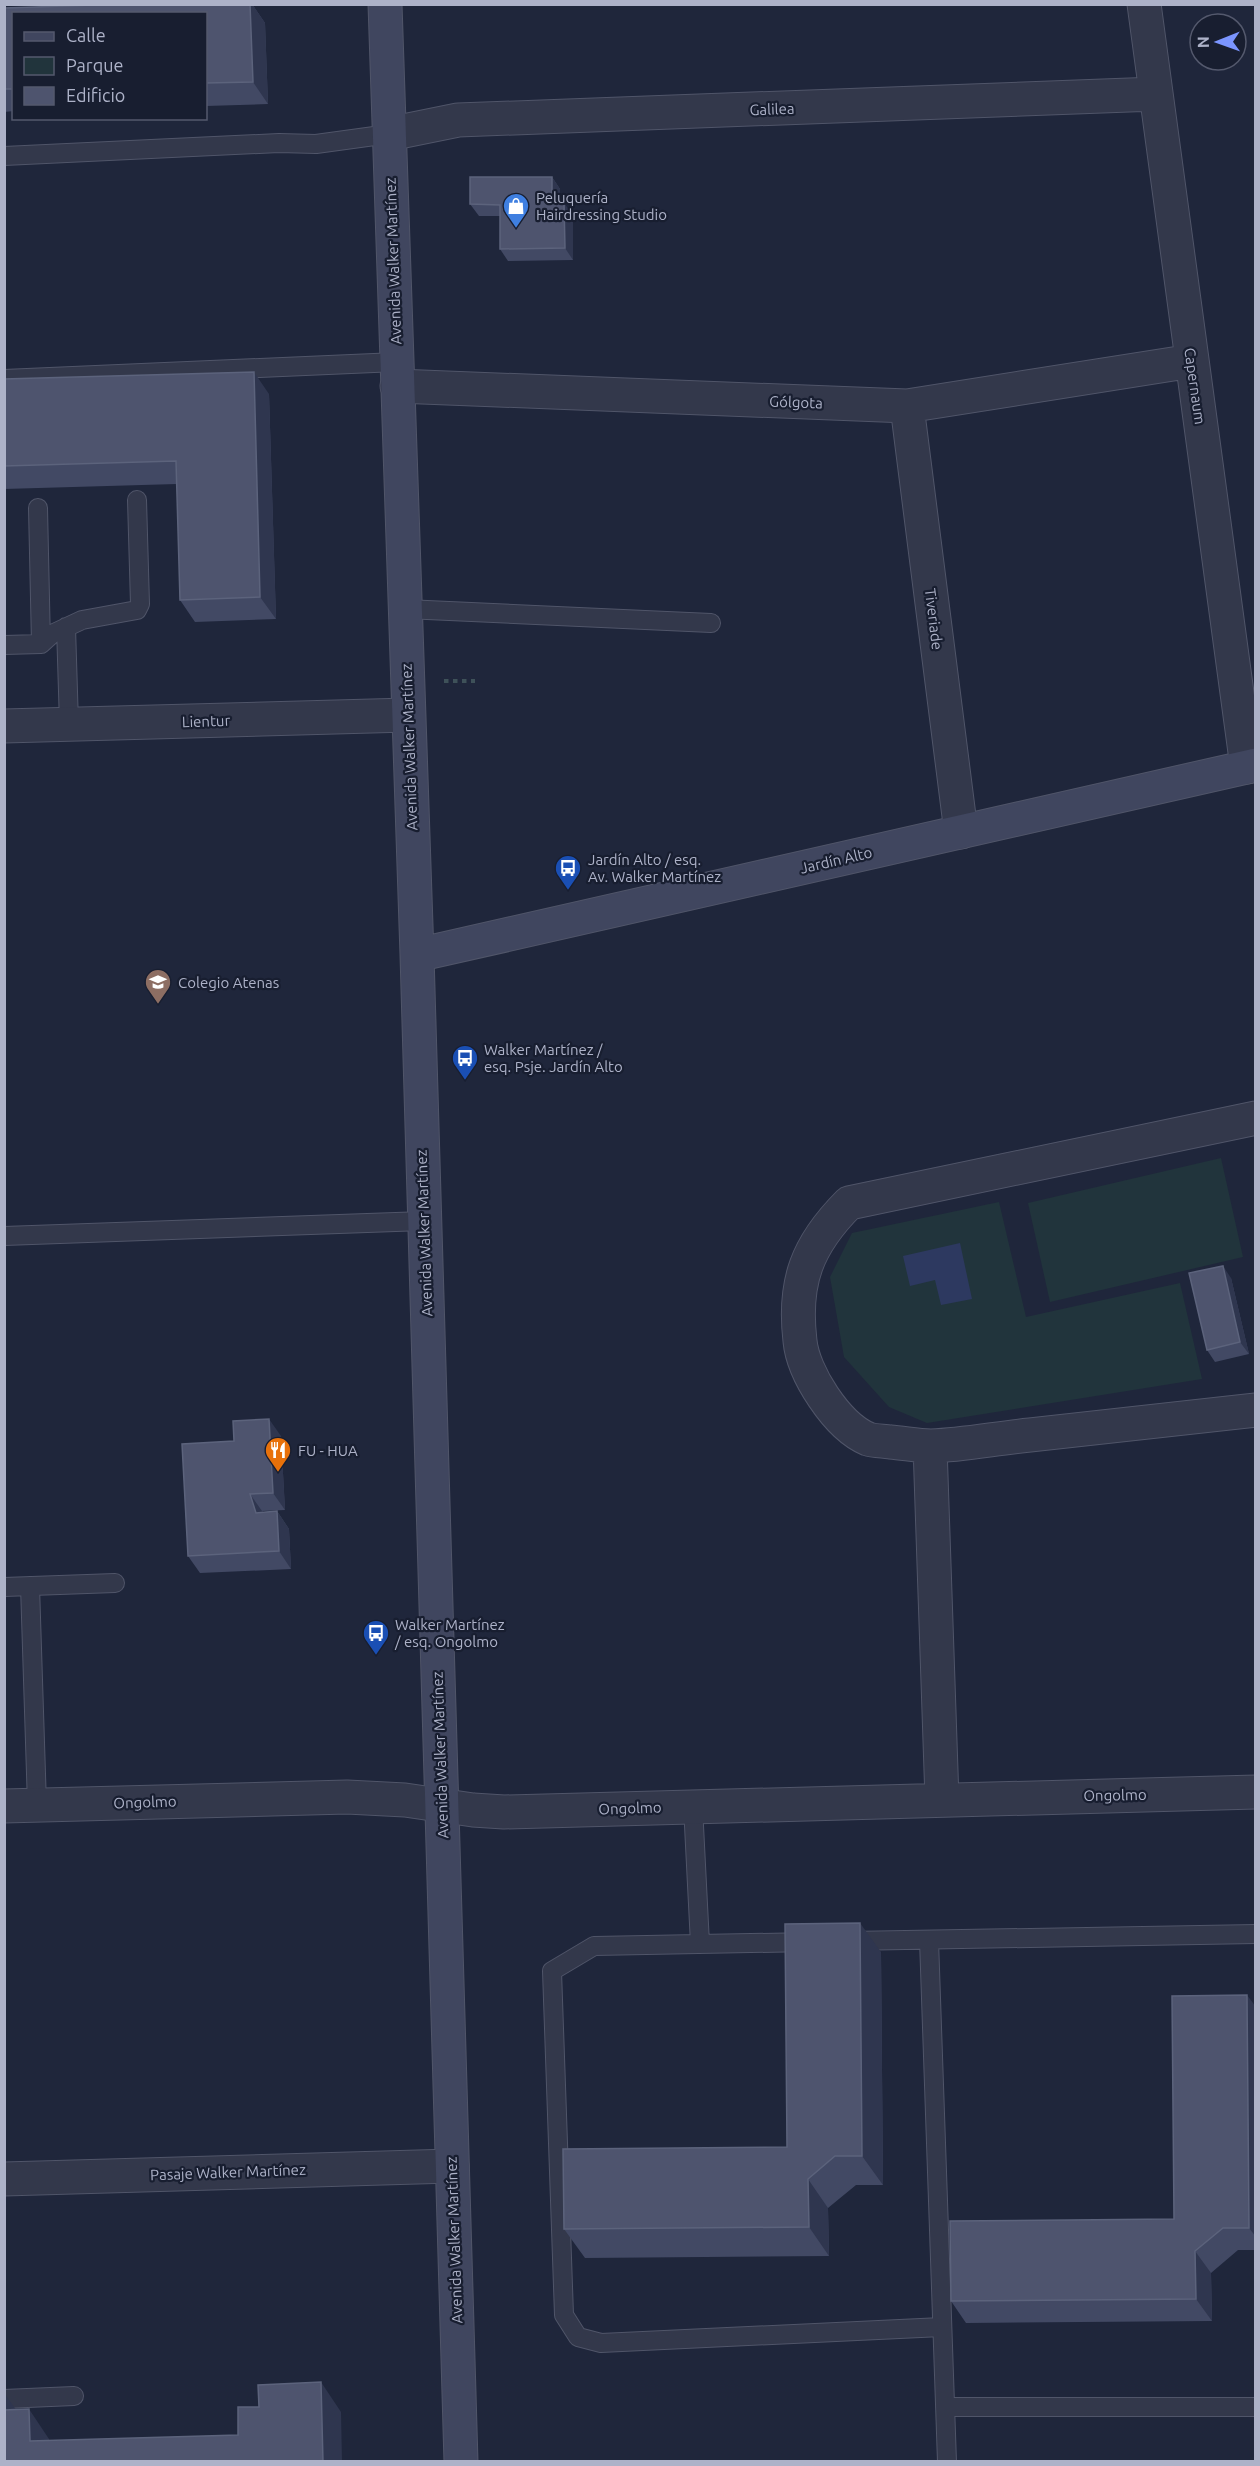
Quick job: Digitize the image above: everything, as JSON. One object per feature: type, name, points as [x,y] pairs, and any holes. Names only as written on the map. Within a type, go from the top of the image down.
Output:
[{"type":"main road","name":"Avenida Walker Martínez","points":[[385,4],[417,955],[461,2462]]},
{"type":"main road","name":"Jardín Alto","points":[[417,955],[1251,766]]},
{"type":"street","name":"Capernaum","points":[[1144,4],[1192,361],[1251,766]]},
{"type":"street","name":"Galilea","points":[[389,134],[458,120],[1156,94]]},
{"type":"street","name":"Gólgota","points":[[397,374],[907,406],[1192,361]]},
{"type":"street","name":"Tiveriade","points":[[907,406],[961,832]]},
{"type":"street","name":"Lientur","points":[[4,726],[408,715]]},
{"type":"street","points":[[1256,1118],[849,1203],[831,1221],[816,1243],[805,1267],[798,1293],[797,1319],[801,1348],[811,1376],[825,1400],[845,1422],[868,1439],[930,1446],[1256,1410]]},
{"type":"street","points":[[930,1446],[942,1800]]},
{"type":"street","name":"Ongolmo","points":[[4,1806],[347,1797],[405,1800],[504,1812],[1256,1792]]},
{"type":"street","name":"Pasaje Walker Martínez","points":[[4,2178],[452,2166]]},
{"type":"lane","points":[[4,156],[279,143],[316,144],[389,134]]},
{"type":"lane","points":[[4,379],[397,374]]},
{"type":"lane","points":[[4,645],[41,644],[52,634],[82,620],[137,610],[140,604],[137,500]]},
{"type":"lane","points":[[38,508],[41,644]]},
{"type":"lane","points":[[405,609],[711,623]]},
{"type":"lane","points":[[66,627],[69,724]]},
{"type":"lane","points":[[4,1236],[424,1221]]},
{"type":"lane","points":[[4,1587],[115,1582]]},
{"type":"lane","points":[[30,1586],[37,1805]]},
{"type":"lane","points":[[693,1806],[700,1944]]},
{"type":"lane","points":[[942,2327],[601,2343],[578,2337],[564,2315],[552,1971],[594,1946],[1256,1934]]},
{"type":"lane","points":[[930,1940],[947,2462]]},
{"type":"lane","points":[[4,2399],[74,2396]]},
{"type":"lane","points":[[945,2407],[1256,2407]]},
{"type":"green space","points":[[1221,1158],[1243,1257],[1050,1302],[1028,1203]]},
{"type":"green space","points":[[999,1202],[1026,1317],[1180,1283],[1202,1379],[927,1423],[889,1407],[844,1357],[830,1277],[852,1233]]},
{"type":"water","points":[[960,1243],[972,1299],[941,1305],[935,1280],[910,1286],[903,1256]]},
{"type":"building","points":[[125,4],[250,4],[253,82],[207,83],[207,12],[12,12],[12,89],[4,89],[4,8]]},
{"type":"building","points":[[470,177],[552,177],[552,204],[564,203],[565,248],[500,249],[500,205],[470,204]]},
{"type":"building","points":[[254,372],[260,597],[180,600],[176,461],[4,466],[4,379]]},
{"type":"building","points":[[1223,1266],[1240,1342],[1207,1350],[1189,1273]]},
{"type":"building","points":[[269,1419],[273,1493],[250,1494],[256,1513],[277,1511],[279,1551],[188,1556],[182,1444],[234,1441],[233,1421]]},
{"type":"building","points":[[860,1923],[862,2156],[835,2156],[808,2179],[809,2227],[564,2229],[563,2149],[787,2147],[785,1924]]},
{"type":"building","points":[[1247,1995],[1249,2228],[1223,2228],[1195,2251],[1196,2299],[951,2301],[950,2221],[1174,2219],[1172,1996]]},
{"type":"building","points":[[321,2382],[323,2462],[4,2462],[4,2410],[29,2409],[30,2441],[238,2435],[238,2407],[259,2407],[258,2385]]},
{"type":"place","name":"Peluquería Hairdressing Studio","points":[[516,229]]},
{"type":"place","name":"Jardín Alto / esq. Av. Walker Martínez","points":[[568,891]]},
{"type":"place","name":"Colegio Atenas","points":[[158,1005]]},
{"type":"place","name":"Walker Martínez / esq. Psje. Jardín Alto","points":[[465,1081]]},
{"type":"place","name":"FU - HUA","points":[[278,1473]]},
{"type":"place","name":"Walker Martínez / esq. Ongolmo","points":[[376,1656]]}]
